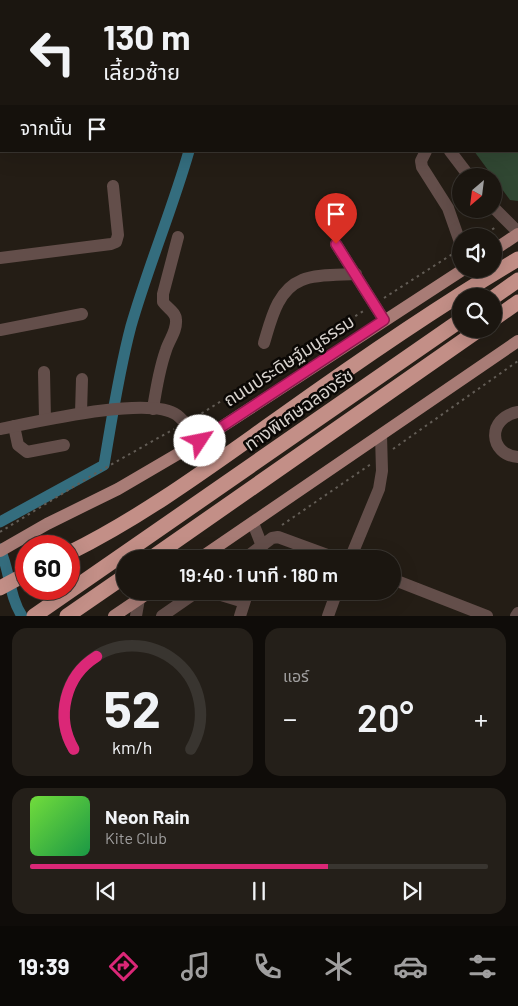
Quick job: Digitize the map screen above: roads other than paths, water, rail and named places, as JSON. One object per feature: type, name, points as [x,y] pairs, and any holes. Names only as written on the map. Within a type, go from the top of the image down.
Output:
[{"type":"highway","points":[[80,548],[141,514],[402,331],[518,259]]},
{"type":"highway","points":[[502,291],[518,280]]},
{"type":"highway","points":[[502,313],[518,302]]},
{"type":"highway","name":"ทางพิเศษฉลองรัช","points":[[34,616],[452,326]]},
{"type":"highway","points":[[163,550],[467,338]]},
{"type":"highway","points":[[67,616],[116,582]]},
{"type":"main road","points":[[502,244],[518,233]]},
{"type":"main road","name":"ถนนประดิษฐ์มนูธรรม","points":[[3,549],[47,524],[118,489],[200,441],[452,276]]},
{"type":"main road","points":[[212,550],[518,341]]},
{"type":"main road","points":[[114,616],[137,600]]},
{"type":"street","points":[[426,152],[421,161],[422,167],[448,208],[455,228]]},
{"type":"street","points":[[451,152],[462,168]]},
{"type":"street","points":[[0,258],[116,242],[118,235],[113,186]]},
{"type":"street","points":[[502,216],[518,233]]},
{"type":"street","points":[[153,409],[159,372],[174,331],[176,320],[174,313],[163,302],[163,294],[178,237]]},
{"type":"street","points":[[336,244],[384,320]]},
{"type":"street","points":[[264,344],[278,303],[287,289],[302,279],[356,274]]},
{"type":"street","points":[[0,330],[82,314]]},
{"type":"street","points":[[44,372],[45,419]]},
{"type":"street","points":[[81,413],[82,379]]},
{"type":"street","points":[[0,428],[81,413],[162,409],[177,415],[200,441]]},
{"type":"street","points":[[518,412],[507,414],[503,417],[495,431],[496,442],[502,451],[511,456],[518,457]]},
{"type":"street","points":[[14,426],[18,445],[27,452],[64,444]]},
{"type":"street","points":[[354,550],[379,489],[382,471],[381,435]]},
{"type":"street","points":[[253,523],[259,550]]},
{"type":"street","points":[[262,550],[272,538],[278,537],[313,550]]},
{"type":"street","points":[[401,582],[487,616]]},
{"type":"street","points":[[136,616],[138,600]]},
{"type":"street","points":[[162,616],[185,600]]},
{"type":"street","points":[[240,616],[245,600]]},
{"type":"street","points":[[328,616],[334,600]]},
{"type":"street","points":[[516,616],[518,612]]},
{"type":"waterway","points":[[0,522],[104,465],[119,377],[131,326],[189,152]]},
{"type":"waterway","points":[[0,549],[14,600],[22,616]]}]
